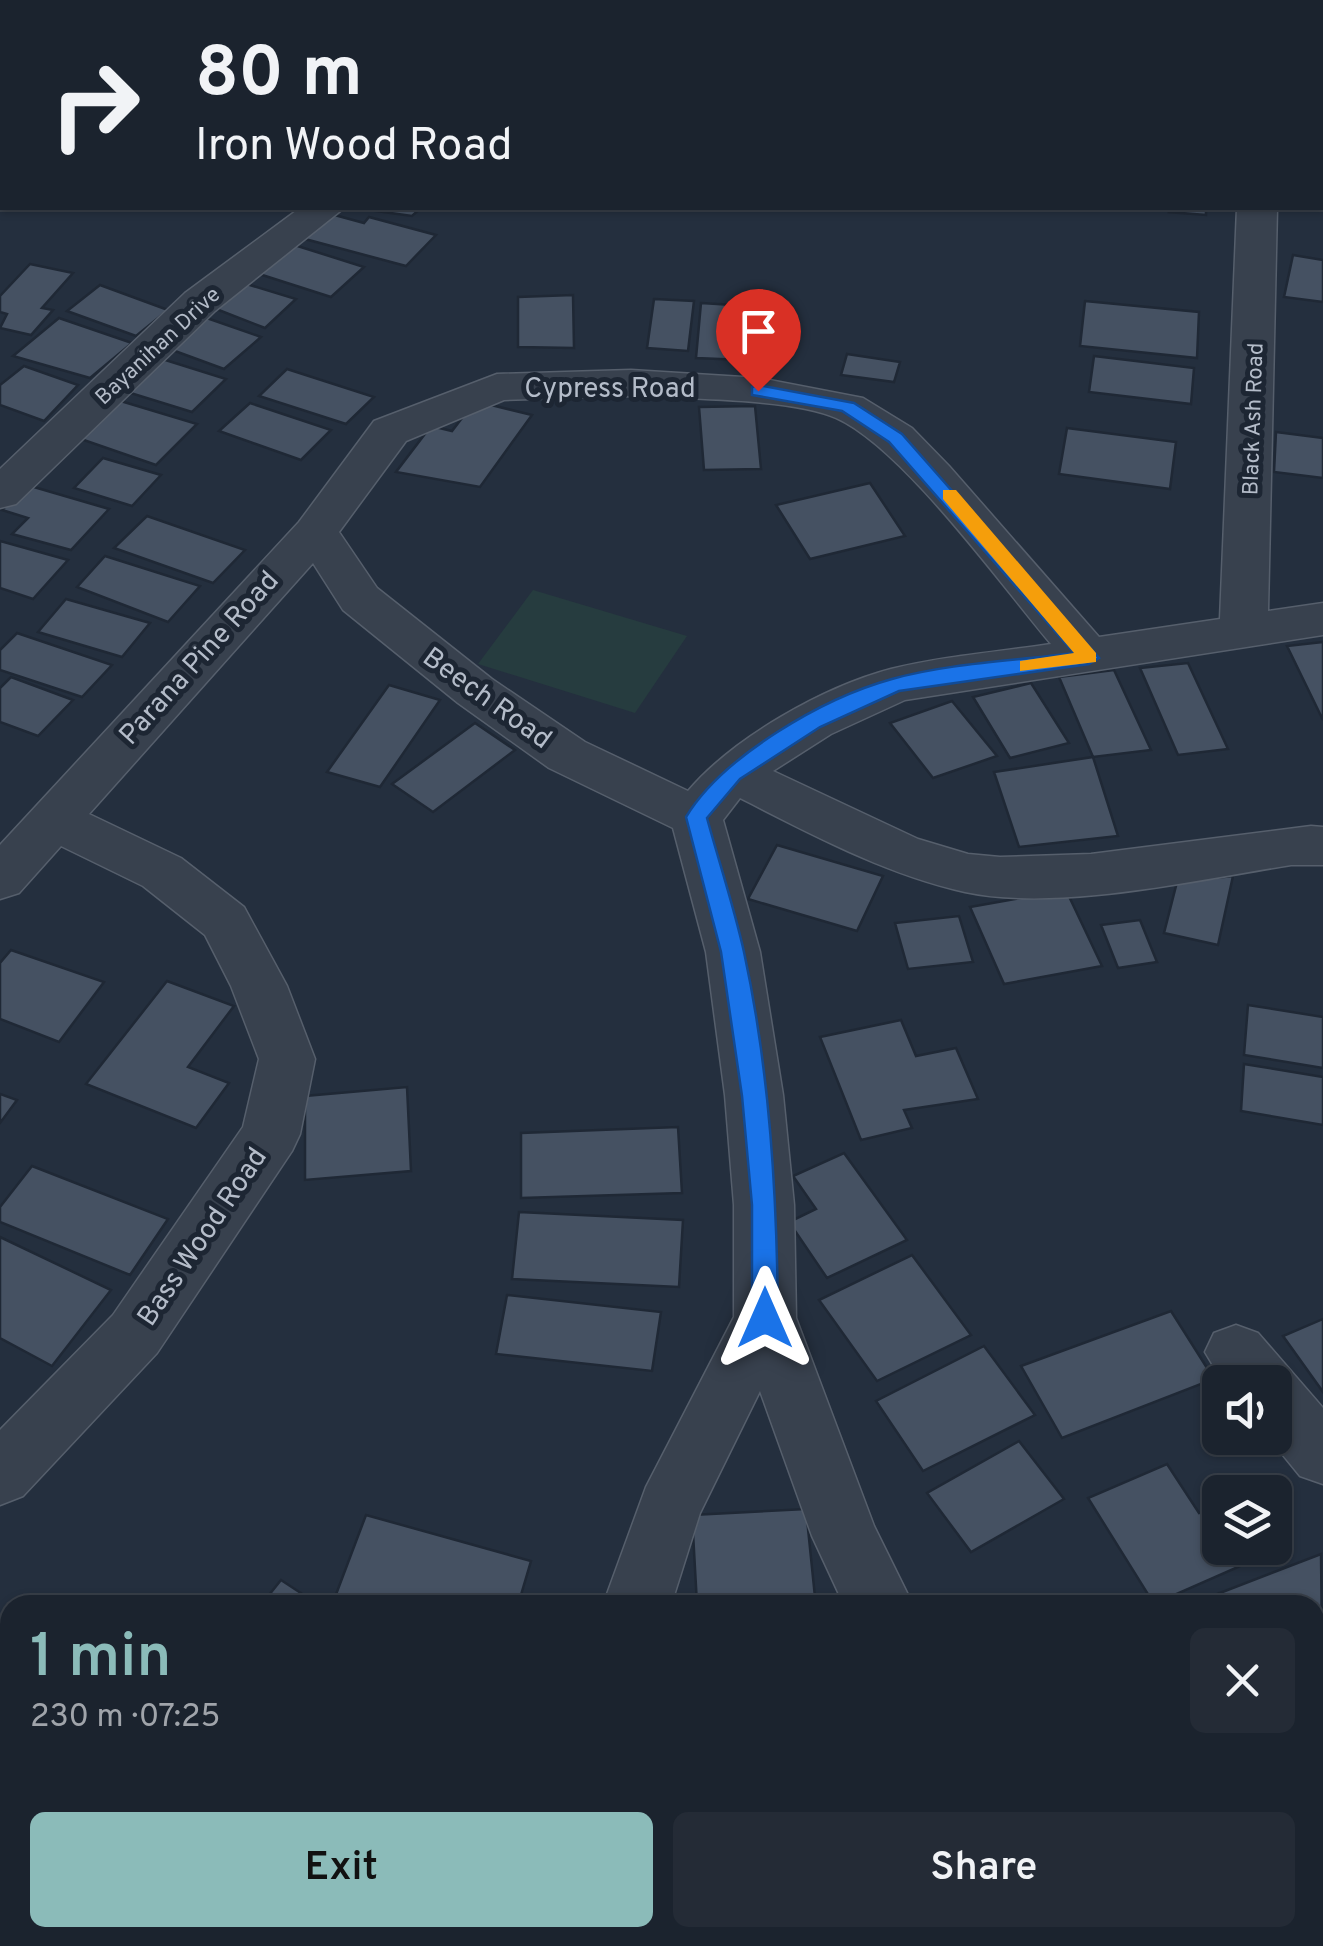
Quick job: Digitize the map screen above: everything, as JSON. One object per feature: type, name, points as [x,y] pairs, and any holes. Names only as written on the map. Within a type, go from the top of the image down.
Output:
[{"type":"street","name":"Bayanihan Drive","points":[[0,494],[200,302],[321,210]]},
{"type":"street","name":"Black Ash Road","points":[[1244,631],[1257,210]]},
{"type":"street","name":"Cypress Road","points":[[390,431],[497,387],[649,384],[758,391],[848,406],[896,438],[933,476],[1089,658]]},
{"type":"street","name":"Parana Pine Road","points":[[0,878],[314,532],[390,431]]},
{"type":"street","name":"Beech Road","points":[[314,532],[360,599],[475,692],[567,755],[696,817]]},
{"type":"street","points":[[875,1595],[845,1536],[765,1318],[764,1205],[754,1096],[733,952],[696,817],[732,773],[812,722],[895,685],[1323,619]]},
{"type":"street","points":[[732,773],[935,866],[997,878],[1076,874],[1211,858],[1290,842],[1323,846]]},
{"type":"street","name":"Bass Wood Road","points":[[0,1475],[135,1334],[271,1134],[286,1059],[259,986],[225,921],[162,872],[52,819]]},
{"type":"street","points":[[641,1595],[669,1508],[765,1318]]},
{"type":"street","points":[[1292,1418],[1323,1455]]},
{"type":"green space","points":[[533,590],[687,636],[635,713],[478,664]]},
{"type":"building","points":[[369,210],[419,210],[412,216]]},
{"type":"building","points":[[1206,210],[1206,215],[1169,212]]},
{"type":"building","points":[[331,214],[364,223],[369,217],[436,235],[406,266],[305,239]]},
{"type":"building","points":[[288,243],[364,267],[331,297],[253,272]]},
{"type":"building","points":[[1293,255],[1323,260],[1323,302],[1284,297]]},
{"type":"building","points":[[30,264],[73,273],[42,308],[53,310],[31,335],[0,328],[7,314],[0,312],[0,296]]},
{"type":"building","points":[[240,282],[296,299],[265,328],[211,307]]},
{"type":"building","points":[[100,285],[168,310],[136,336],[67,311]]},
{"type":"building","points":[[573,295],[574,348],[518,347],[518,297]]},
{"type":"building","points":[[654,299],[694,301],[688,351],[647,348]]},
{"type":"building","points":[[1085,301],[1199,312],[1197,358],[1080,346]]},
{"type":"building","points":[[701,303],[749,306],[744,360],[696,358]]},
{"type":"building","points":[[201,316],[261,337],[224,369],[164,347]]},
{"type":"building","points":[[59,318],[132,343],[90,378],[13,356]]},
{"type":"building","points":[[847,354],[900,362],[894,382],[841,375]]},
{"type":"building","points":[[1094,356],[1194,368],[1191,404],[1089,392]]},
{"type":"building","points":[[159,358],[226,379],[192,412],[124,391]]},
{"type":"building","points":[[24,366],[78,385],[44,421],[0,405],[0,385]]},
{"type":"building","points":[[287,369],[374,397],[346,424],[259,396]]},
{"type":"building","points":[[114,399],[197,424],[156,465],[75,437]]},
{"type":"building","points":[[475,401],[532,415],[480,487],[396,472],[431,426],[452,431]]},
{"type":"building","points":[[250,403],[331,430],[301,460],[219,431]]},
{"type":"building","points":[[755,406],[761,469],[704,470],[699,407]]},
{"type":"building","points":[[1067,428],[1176,442],[1170,489],[1059,474]]},
{"type":"building","points":[[1276,432],[1323,438],[1323,478],[1274,472]]},
{"type":"building","points":[[103,458],[161,475],[132,506],[74,488]]},
{"type":"building","points":[[870,483],[905,536],[810,559],[776,505]]},
{"type":"building","points":[[27,485],[109,509],[71,550],[12,534],[28,518],[2,510]]},
{"type":"building","points":[[147,516],[245,550],[213,583],[114,548]]},
{"type":"building","points":[[0,541],[68,560],[33,599],[0,588]]},
{"type":"building","points":[[105,556],[200,586],[168,622],[77,587]]},
{"type":"building","points":[[66,599],[150,623],[122,657],[38,632]]},
{"type":"building","points":[[17,633],[112,665],[82,697],[0,670],[0,650]]},
{"type":"building","points":[[1323,642],[1323,720],[1287,646]]},
{"type":"building","points":[[1188,663],[1228,749],[1178,755],[1140,668]]},
{"type":"building","points":[[1114,670],[1151,750],[1093,757],[1059,677]]},
{"type":"building","points":[[11,677],[73,700],[38,736],[0,722],[0,688]]},
{"type":"building","points":[[1031,683],[1069,743],[1010,758],[973,697]]},
{"type":"building","points":[[389,685],[440,700],[380,787],[327,772]]},
{"type":"building","points":[[952,701],[997,756],[933,778],[890,723]]},
{"type":"building","points":[[475,723],[515,750],[433,812],[392,784]]},
{"type":"building","points":[[1093,757],[1118,836],[1019,847],[994,772]]},
{"type":"building","points":[[777,845],[883,876],[857,931],[748,899]]},
{"type":"building","points":[[1233,876],[1218,945],[1164,933],[1177,882]]},
{"type":"building","points":[[1066,890],[1102,966],[1004,984],[970,907]]},
{"type":"building","points":[[959,916],[973,962],[908,969],[895,923]]},
{"type":"building","points":[[1140,920],[1157,962],[1118,968],[1101,925]]},
{"type":"building","points":[[11,950],[104,982],[59,1042],[0,1019],[0,963]]},
{"type":"building","points":[[167,981],[234,1006],[188,1067],[229,1083],[196,1128],[86,1084]]},
{"type":"building","points":[[1248,1005],[1323,1017],[1323,1068],[1244,1055]]},
{"type":"building","points":[[901,1020],[916,1056],[956,1048],[978,1099],[904,1110],[912,1128],[861,1140],[820,1037]]},
{"type":"building","points":[[1244,1064],[1323,1077],[1323,1125],[1241,1111]]},
{"type":"building","points":[[407,1087],[411,1171],[305,1180],[305,1096]]},
{"type":"building","points":[[0,1094],[17,1100],[0,1123]]},
{"type":"building","points":[[678,1127],[682,1193],[521,1198],[521,1133]]},
{"type":"building","points":[[844,1153],[907,1240],[827,1278],[789,1222],[816,1209],[793,1176]]},
{"type":"building","points":[[32,1166],[168,1219],[130,1275],[0,1222],[0,1207]]},
{"type":"building","points":[[519,1212],[683,1220],[679,1287],[512,1279]]},
{"type":"building","points":[[0,1237],[111,1290],[52,1366],[0,1338]]},
{"type":"building","points":[[912,1255],[971,1335],[877,1381],[819,1300]]},
{"type":"building","points":[[507,1295],[661,1312],[652,1371],[496,1354]]},
{"type":"building","points":[[1171,1311],[1205,1365],[1202,1365],[1202,1384],[1062,1438],[1021,1366]]},
{"type":"building","points":[[1323,1319],[1323,1392],[1283,1336]]},
{"type":"building","points":[[984,1346],[1035,1415],[923,1471],[876,1401]]},
{"type":"building","points":[[1019,1441],[1064,1499],[971,1552],[927,1493]]},
{"type":"building","points":[[1167,1464],[1202,1512],[1202,1565],[1243,1565],[1174,1595],[1148,1595],[1088,1498]]},
{"type":"building","points":[[806,1509],[815,1595],[696,1595],[692,1515]]},
{"type":"building","points":[[366,1515],[531,1561],[521,1595],[336,1595]]},
{"type":"building","points":[[1321,1554],[1321,1595],[1215,1595]]},
{"type":"building","points":[[281,1580],[304,1595],[269,1595]]},
{"type":"slow traffic","points":[[949,495],[1089,658],[1027,666]]},
{"type":"route","points":[[758,391],[848,406],[896,438],[1089,658],[895,685],[812,722],[732,773],[696,817],[733,952],[754,1096],[764,1205],[765,1318]]}]
